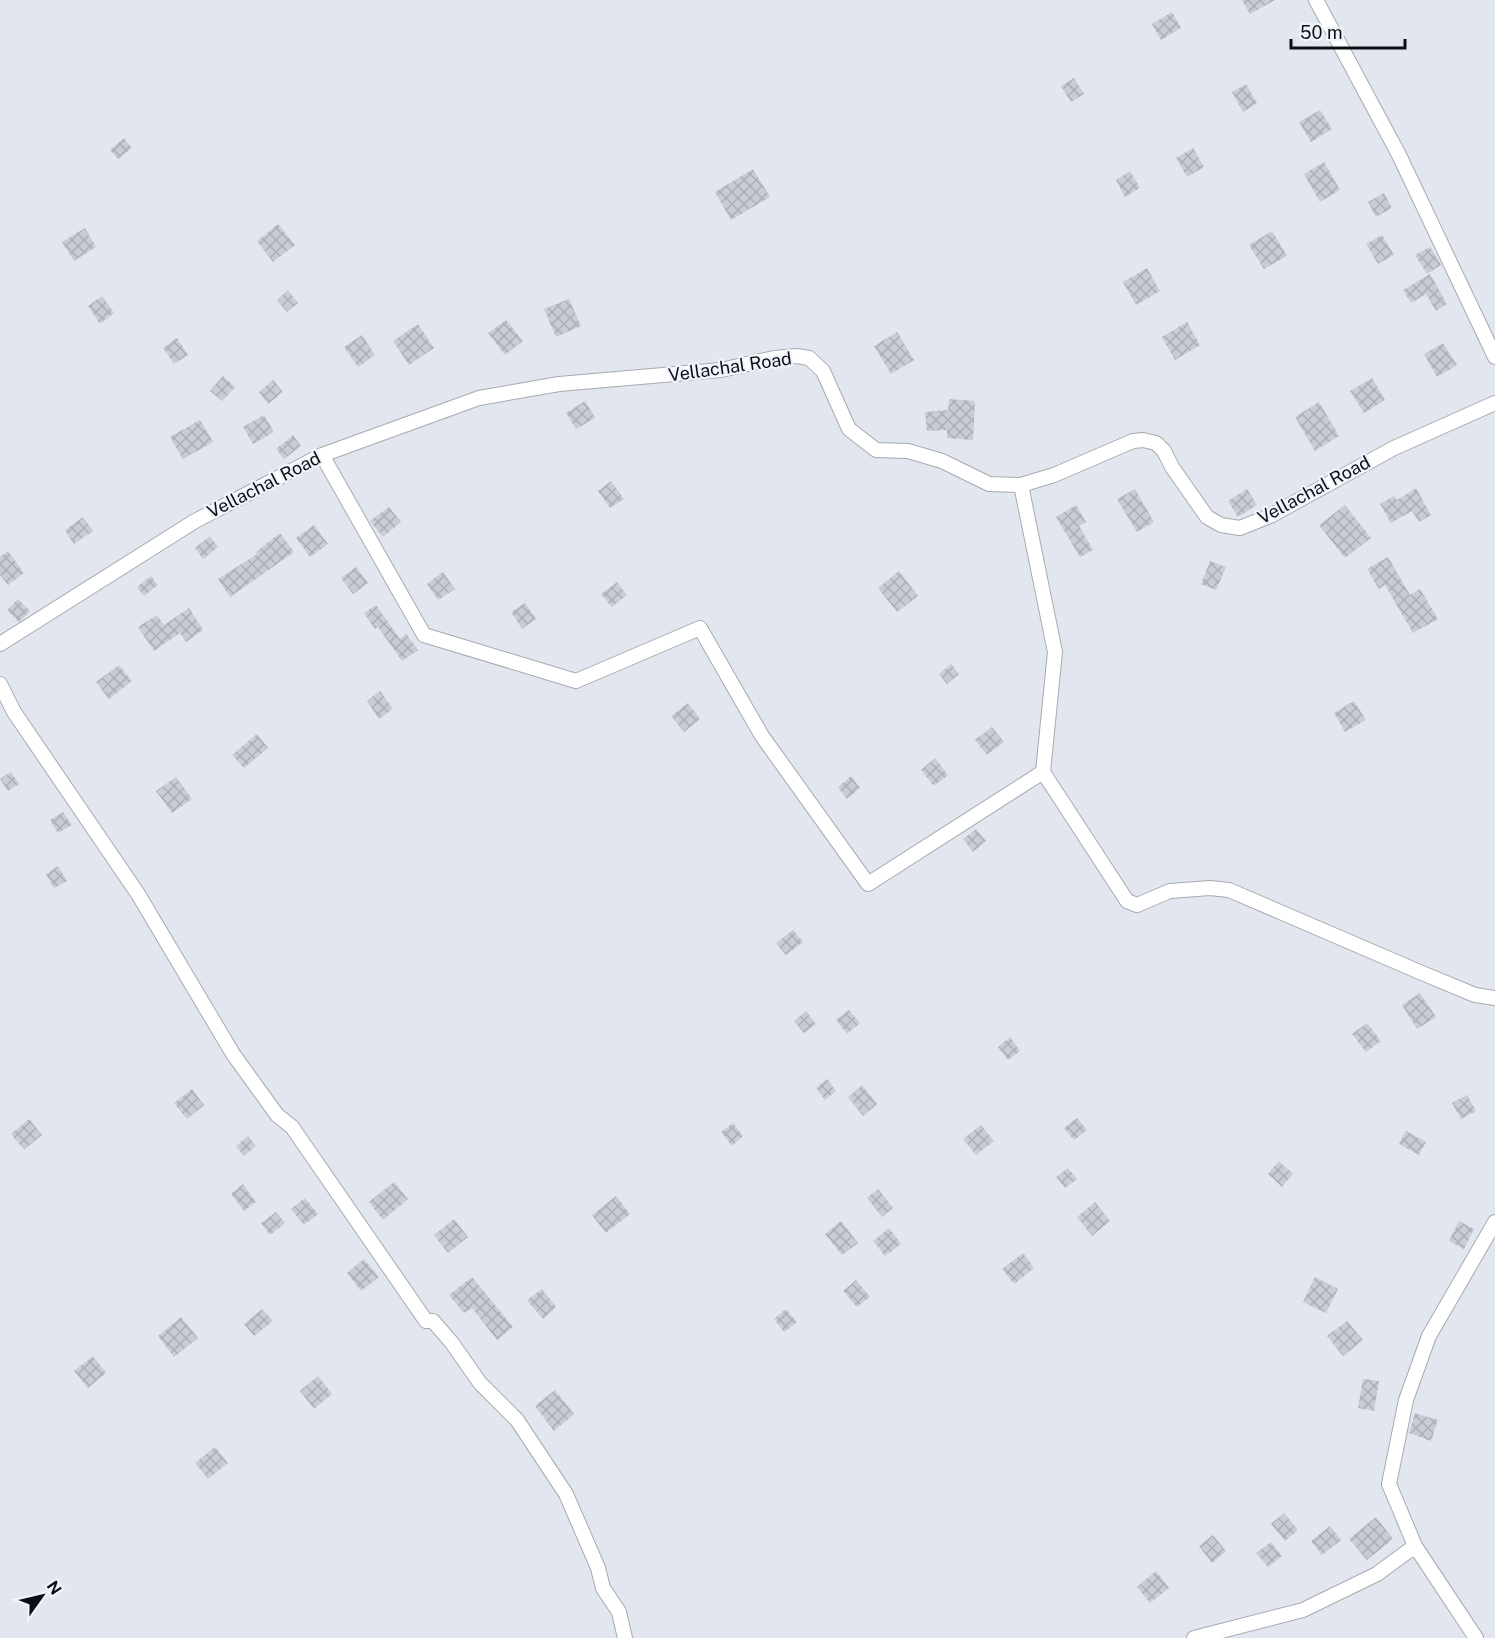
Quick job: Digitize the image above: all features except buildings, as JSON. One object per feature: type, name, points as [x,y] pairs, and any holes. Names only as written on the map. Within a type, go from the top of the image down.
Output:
[{"type":"street","points":[[1316,0],[1399,155],[1495,357]]},
{"type":"street","name":"Vellachal Road","points":[[0,644],[195,520],[322,455],[479,398],[559,384],[721,370],[774,358],[797,356],[809,358],[822,371],[849,429],[876,450],[908,451],[942,461],[989,484],[1021,484],[1054,475],[1133,441],[1143,440],[1156,443],[1164,451],[1172,467],[1207,517],[1221,525],[1240,528],[1272,515],[1394,448],[1495,403]]},
{"type":"street","points":[[322,455],[424,635],[576,681],[700,628],[762,736],[868,884],[1043,772]]},
{"type":"street","points":[[1021,484],[1055,652],[1043,772],[1127,901],[1137,905],[1170,891],[1189,888],[1229,890],[1432,977],[1475,994],[1495,998]]},
{"type":"street","points":[[0,684],[14,712],[138,894],[206,1011],[239,1062],[277,1115],[292,1126],[426,1321],[433,1321],[452,1343],[480,1383],[517,1420],[546,1461],[573,1508],[598,1568],[603,1588],[619,1612],[625,1638]]},
{"type":"street","points":[[1476,1638],[1415,1546],[1389,1484],[1406,1400],[1429,1336],[1495,1222]]},
{"type":"street","points":[[1194,1638],[1304,1610],[1377,1574],[1415,1546]]}]
